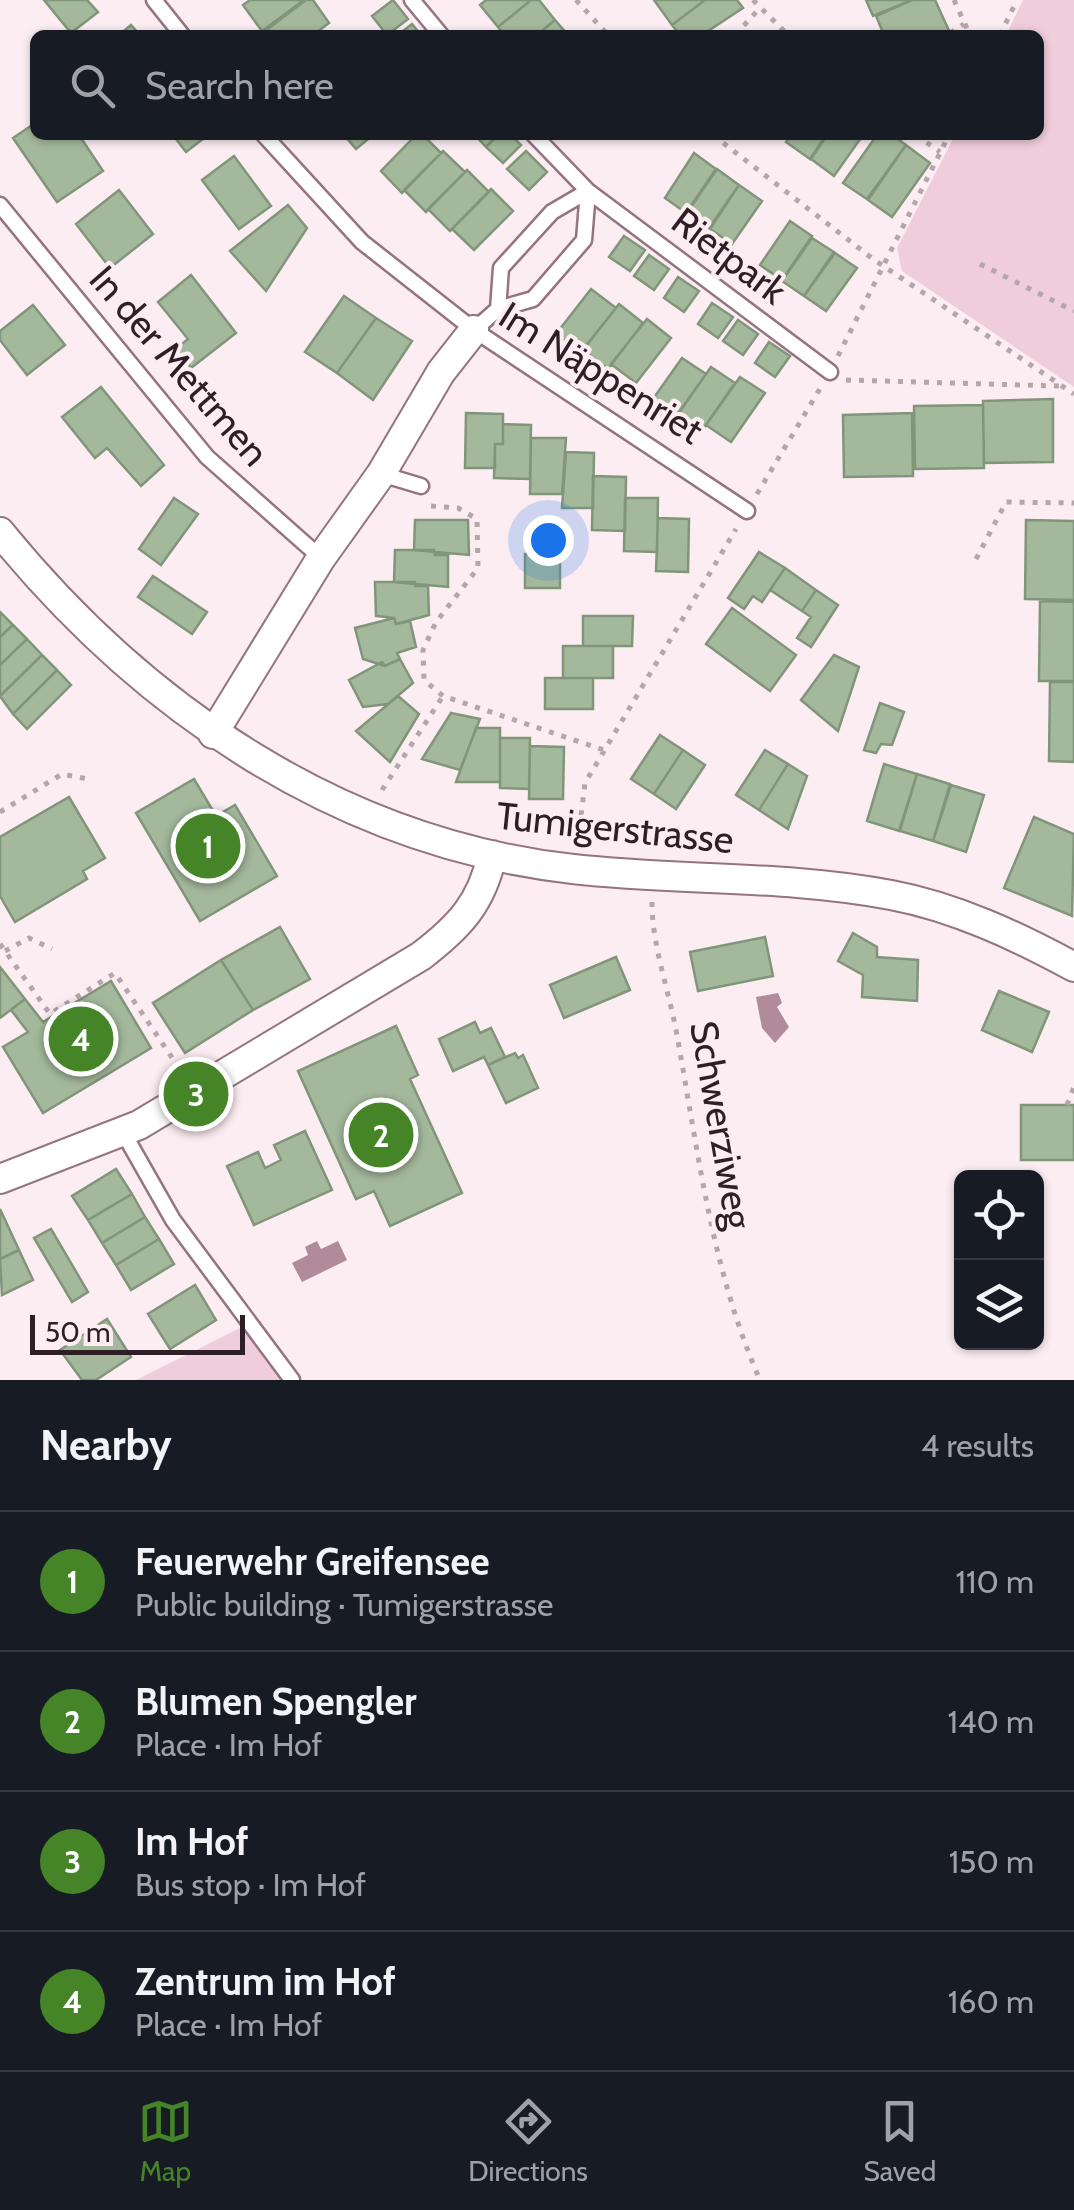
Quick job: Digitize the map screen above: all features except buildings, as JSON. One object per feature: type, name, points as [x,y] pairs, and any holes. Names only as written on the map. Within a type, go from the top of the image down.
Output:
[{"type":"street","name":"Im Näppenriet","points":[[214,734],[321,558],[381,474],[441,372],[474,330]]},
{"type":"street","name":"Tumigerstrasse","points":[[0,532],[114,655],[214,734],[300,786],[365,816],[492,855],[560,867],[827,885],[894,895],[965,917],[1074,966]]},
{"type":"street","points":[[0,1178],[124,1132],[196,1094],[363,993],[462,925],[480,897],[492,855]]},
{"type":"lane","points":[[154,0],[178,30]]},
{"type":"lane","points":[[412,0],[437,30]]},
{"type":"lane","points":[[269,140],[362,242],[474,330],[498,309],[533,298],[584,240],[588,191]]},
{"type":"lane","name":"Rietpark","points":[[539,140],[588,191],[830,372]]},
{"type":"lane","points":[[498,309],[501,268],[552,212],[588,191]]},
{"type":"lane","name":"In der Mettmen","points":[[0,205],[207,457],[321,558]]},
{"type":"lane","name":"Im Näppenriet","points":[[474,330],[747,511]]},
{"type":"lane","points":[[381,474],[421,486]]},
{"type":"lane","points":[[124,1132],[173,1220],[292,1380]]},
{"type":"path","points":[[576,0],[603,30]]},
{"type":"path","points":[[753,0],[783,30]]},
{"type":"path","points":[[954,0],[968,30]]},
{"type":"path","points":[[1002,30],[1017,0]]},
{"type":"path","points":[[740,30],[760,9]]},
{"type":"path","points":[[955,30],[965,24]]},
{"type":"path","points":[[719,140],[873,259],[1074,394]]},
{"type":"path","points":[[923,140],[940,152],[946,140]]},
{"type":"path","points":[[980,264],[1074,312]]},
{"type":"path","points":[[830,372],[838,380],[1062,386]]},
{"type":"path","points":[[976,559],[1006,502],[1074,503]]},
{"type":"path","points":[[426,506],[458,508],[477,519],[478,568],[436,622],[423,650],[424,680],[443,696],[604,750]]},
{"type":"path","points":[[365,816],[443,696]]},
{"type":"path","points":[[0,812],[62,774],[88,780]]},
{"type":"path","name":"Schwerziweg","points":[[653,875],[652,925],[671,1002],[720,1271],[734,1320],[760,1380]]},
{"type":"path","points":[[5,951],[29,938],[52,949]]},
{"type":"path","points":[[0,944],[50,1014],[115,972],[196,1094]]},
{"type":"path","points":[[1067,1104],[1074,1087]]},
{"type":"shaded area","points":[[1023,0],[1074,0],[1074,387],[902,271],[897,248],[952,140],[1044,140],[1044,30],[1008,30]]},
{"type":"shaded area","points":[[778,993],[782,1003],[777,1007],[789,1027],[775,1043],[762,1028],[756,997]]},
{"type":"shaded area","points":[[317,1241],[321,1249],[338,1241],[347,1260],[302,1282],[292,1263],[308,1255],[305,1247]]},
{"type":"shaded area","points":[[248,1324],[292,1380],[136,1380]]},
{"type":"place","name":"Feuerwehr Greifensee","points":[[208,846]]},
{"type":"place","name":"Zentrum im Hof","points":[[81,1039]]},
{"type":"place","name":"Im Hof","points":[[196,1094]]},
{"type":"place","name":"Blumen Spengler","points":[[381,1135]]}]
